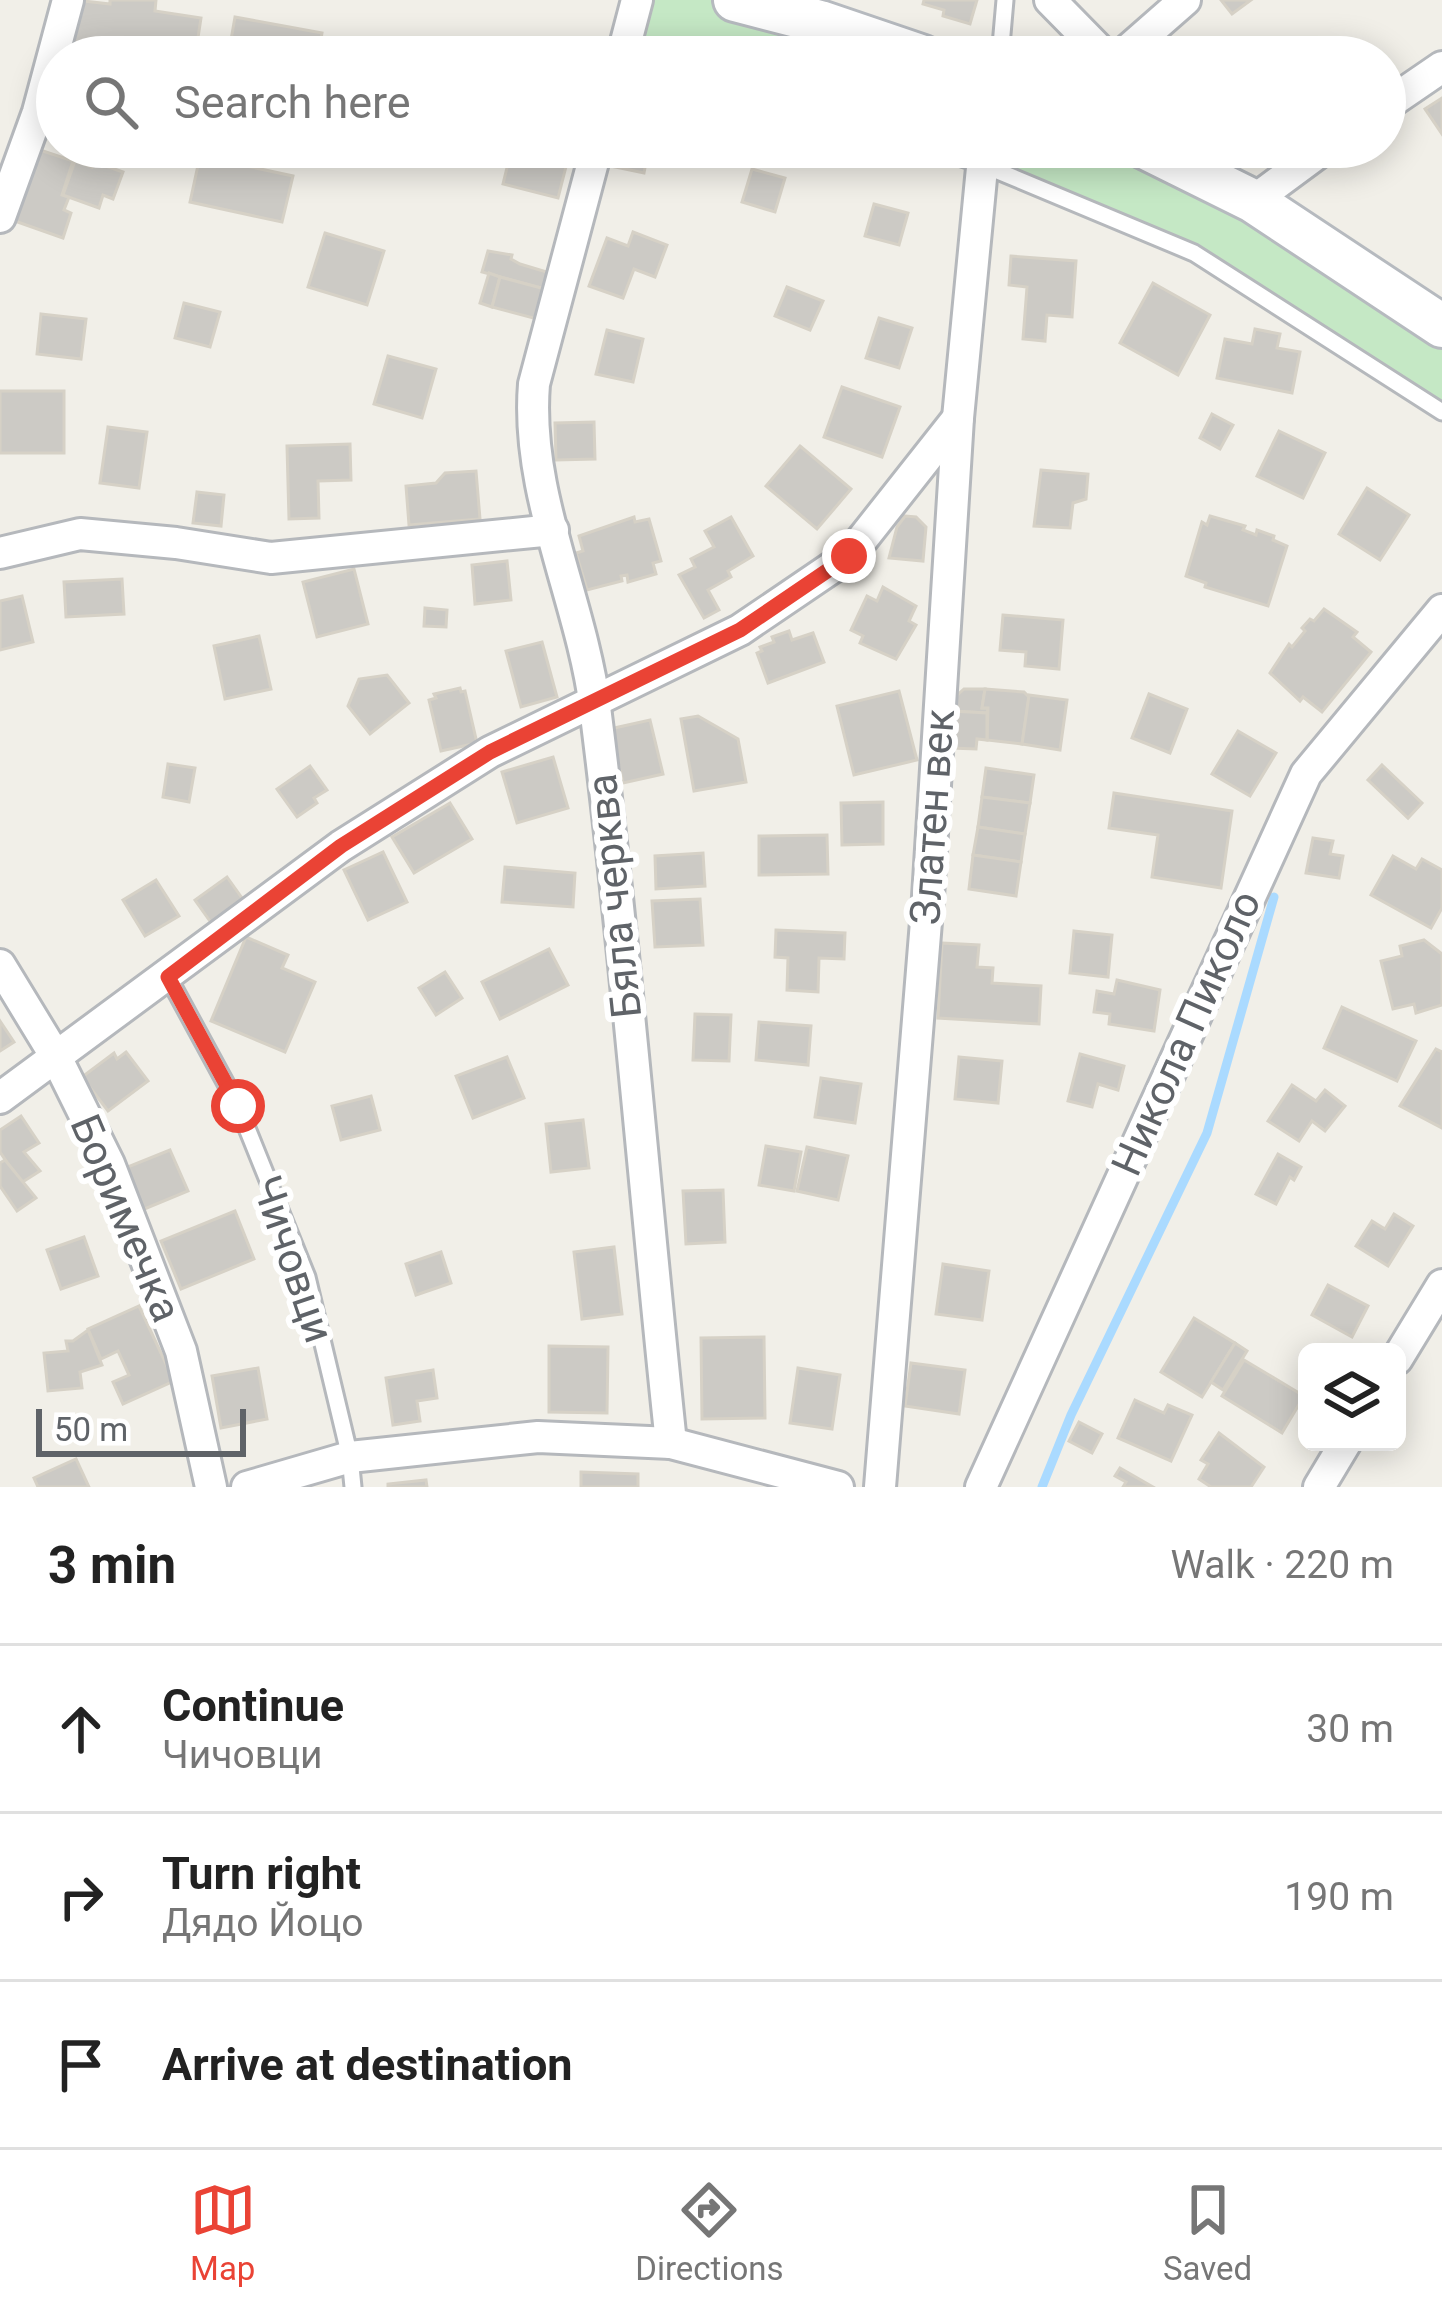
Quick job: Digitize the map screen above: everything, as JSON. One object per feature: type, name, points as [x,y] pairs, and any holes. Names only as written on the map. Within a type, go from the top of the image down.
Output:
[{"type":"street","points":[[58,36],[68,0]]},
{"type":"street","points":[[628,36],[637,0]]},
{"type":"street","points":[[735,0],[861,36]]},
{"type":"street","points":[[1050,0],[1085,36]]},
{"type":"street","points":[[1144,36],[1185,0]]},
{"type":"street","points":[[1406,92],[1442,67]]},
{"type":"street","points":[[0,218],[36,118]]},
{"type":"street","name":"Бяла черква","points":[[591,168],[534,384],[532,407],[553,530],[594,701],[671,1443]]},
{"type":"street","name":"Златен век","points":[[880,1487],[928,896],[958,418],[981,168]]},
{"type":"street","points":[[1199,168],[1442,326]]},
{"type":"street","points":[[1253,201],[1298,168]]},
{"type":"street","points":[[0,1098],[341,846],[490,752],[740,630],[849,556],[958,418]]},
{"type":"street","points":[[0,553],[80,535],[271,558],[553,530]]},
{"type":"street","name":"Никола Пиколо","points":[[981,1487],[1306,773],[1442,610]]},
{"type":"street","name":"Боримечка","points":[[0,964],[56,1057],[109,1164],[181,1351],[211,1487]]},
{"type":"street","points":[[1406,1344],[1442,1285]]},
{"type":"street","points":[[247,1487],[538,1437],[671,1443],[838,1487]]},
{"type":"street","points":[[1318,1487],[1340,1451]]},
{"type":"lane","points":[[1002,36],[1005,0]]},
{"type":"lane","points":[[1008,168],[1194,253],[1442,412]]},
{"type":"lane","name":"Чичовци","points":[[168,977],[238,1106],[307,1277],[352,1472]]},
{"type":"green space","points":[[637,0],[735,0],[854,36],[628,36]]},
{"type":"green space","points":[[979,168],[1179,168],[1442,326],[1442,412],[1194,253]]},
{"type":"building","points":[[75,0],[110,4],[110,0],[156,0],[155,11],[201,18],[198,36],[69,36]]},
{"type":"building","points":[[924,0],[977,0],[970,24],[943,16],[944,10],[923,4]]},
{"type":"building","points":[[1221,0],[1251,0],[1232,14]]},
{"type":"building","points":[[235,17],[322,33],[322,36],[232,36]]},
{"type":"building","points":[[1442,98],[1442,134],[1425,109]]},
{"type":"building","points":[[36,152],[36,168],[71,168],[62,195],[69,197],[64,210],[71,213],[63,238],[12,220]]},
{"type":"building","points":[[73,168],[123,172],[113,199],[103,195],[99,208],[63,195]]},
{"type":"building","points":[[197,168],[256,168],[293,176],[282,222],[190,202]]},
{"type":"building","points":[[507,168],[566,168],[558,198],[503,184]]},
{"type":"building","points":[[752,169],[785,178],[775,212],[742,202]]},
{"type":"building","points":[[874,204],[908,213],[899,245],[865,236]]},
{"type":"building","points":[[633,232],[667,245],[655,277],[634,269],[623,298],[589,286],[607,238],[628,246]]},
{"type":"building","points":[[325,233],[384,251],[367,305],[308,287]]},
{"type":"building","points":[[488,251],[512,255],[520,264],[550,273],[545,289],[482,272]]},
{"type":"building","points":[[1011,256],[1076,261],[1072,317],[1047,315],[1045,341],[1023,339],[1027,287],[1009,285]]},
{"type":"building","points":[[489,273],[500,277],[492,307],[480,303]]},
{"type":"building","points":[[500,277],[545,289],[537,319],[492,307]]},
{"type":"building","points":[[1153,283],[1210,315],[1178,375],[1120,343]]},
{"type":"building","points":[[787,287],[823,301],[810,330],[775,316]]},
{"type":"building","points":[[184,303],[220,312],[210,347],[175,338]]},
{"type":"building","points":[[41,314],[86,319],[81,359],[37,354]]},
{"type":"building","points":[[879,318],[912,328],[899,368],[866,358]]},
{"type":"building","points":[[1255,329],[1280,334],[1277,348],[1300,352],[1292,393],[1217,378],[1225,339],[1252,344]]},
{"type":"building","points":[[607,330],[643,339],[633,382],[596,374]]},
{"type":"building","points":[[388,356],[436,369],[422,418],[374,404]]},
{"type":"building","points":[[842,387],[900,407],[882,457],[824,437]]},
{"type":"building","points":[[0,391],[64,391],[64,453],[0,453]]},
{"type":"building","points":[[1212,414],[1233,425],[1220,449],[1200,438]]},
{"type":"building","points":[[594,422],[595,459],[556,460],[555,423]]},
{"type":"building","points":[[108,427],[147,432],[139,488],[100,483]]},
{"type":"building","points":[[1279,431],[1325,453],[1303,498],[1257,476]]},
{"type":"building","points":[[350,444],[351,480],[318,481],[319,518],[289,519],[287,446]]},
{"type":"building","points":[[800,446],[851,489],[817,529],[766,486]]},
{"type":"building","points":[[1041,470],[1088,474],[1086,499],[1073,503],[1070,528],[1034,526]]},
{"type":"building","points":[[476,471],[480,519],[409,525],[406,486],[436,483],[445,473]]},
{"type":"building","points":[[1367,488],[1409,515],[1380,560],[1339,534]]},
{"type":"building","points":[[197,492],[224,495],[221,526],[193,523]]},
{"type":"building","points":[[905,516],[916,517],[926,527],[923,561],[889,558]]},
{"type":"building","points":[[1210,516],[1245,526],[1243,530],[1256,535],[1257,530],[1274,536],[1273,540],[1287,546],[1268,606],[1205,587],[1206,583],[1186,576],[1202,522],[1207,525]]},
{"type":"building","points":[[634,517],[635,522],[649,519],[661,561],[653,563],[656,574],[628,582],[627,575],[621,576],[622,581],[587,590],[576,553],[583,551],[579,536]]},
{"type":"building","points":[[731,517],[753,556],[708,590],[719,610],[704,618],[679,575],[695,567],[691,559],[714,547],[705,531]]},
{"type":"building","points":[[507,561],[511,600],[475,604],[472,565]]},
{"type":"building","points":[[354,569],[368,624],[317,637],[303,582]]},
{"type":"building","points":[[122,579],[124,614],[66,617],[64,582]]},
{"type":"building","points":[[883,587],[916,606],[909,621],[916,625],[896,659],[860,643],[863,636],[851,630],[867,596],[877,601]]},
{"type":"building","points":[[22,596],[33,642],[0,650],[0,601]]},
{"type":"building","points":[[425,608],[447,610],[446,627],[424,626]]},
{"type":"building","points":[[1324,609],[1357,632],[1353,637],[1371,652],[1322,712],[1303,697],[1300,701],[1270,673],[1289,644],[1292,647],[1305,631],[1302,628]]},
{"type":"building","points":[[1003,615],[1063,620],[1059,669],[1025,666],[1026,652],[1000,650]]},
{"type":"building","points":[[789,631],[792,640],[813,633],[824,662],[768,683],[757,653],[774,642],[772,637]]},
{"type":"building","points":[[259,636],[271,689],[225,699],[214,646]]},
{"type":"building","points":[[542,642],[557,697],[521,707],[506,651]]},
{"type":"building","points":[[387,675],[409,703],[370,734],[348,706],[359,679]]},
{"type":"building","points":[[964,689],[985,689],[982,708],[988,708],[987,713],[951,711],[951,701]]},
{"type":"building","points":[[985,689],[1024,692],[1029,697],[1022,744],[987,740],[988,708],[982,708]]},
{"type":"building","points":[[465,691],[477,743],[441,751],[429,700],[436,698],[434,694]]},
{"type":"building","points":[[899,691],[917,760],[854,775],[837,706]]},
{"type":"building","points":[[1149,694],[1187,709],[1170,753],[1132,738]]},
{"type":"building","points":[[1029,695],[1067,700],[1060,750],[1022,744]]},
{"type":"building","points":[[951,711],[987,713],[987,740],[977,739],[976,749],[951,748]]},
{"type":"building","points":[[698,716],[738,739],[746,782],[694,791],[681,719]]},
{"type":"building","points":[[650,720],[663,774],[623,783],[610,729]]},
{"type":"building","points":[[1238,731],[1276,753],[1250,796],[1212,774]]},
{"type":"building","points":[[553,757],[568,808],[517,823],[502,772]]},
{"type":"building","points":[[168,764],[195,768],[189,802],[163,797]]},
{"type":"building","points":[[1382,765],[1422,803],[1408,818],[1368,780]]},
{"type":"building","points":[[310,766],[327,790],[297,817],[277,789]]},
{"type":"building","points":[[986,768],[1034,775],[1030,803],[982,797]]},
{"type":"building","points":[[1114,793],[1232,811],[1221,888],[1152,877],[1158,835],[1109,828]]},
{"type":"building","points":[[982,797],[1030,803],[1025,834],[978,827]]},
{"type":"building","points":[[883,802],[883,844],[842,845],[841,803]]},
{"type":"building","points":[[450,803],[472,839],[414,873],[392,837]]},
{"type":"building","points":[[978,827],[1025,834],[1021,862],[973,855]]},
{"type":"building","points":[[827,835],[828,874],[759,875],[759,836]]},
{"type":"building","points":[[1313,838],[1333,841],[1330,854],[1343,856],[1339,878],[1306,873]]},
{"type":"building","points":[[383,852],[407,902],[368,920],[344,870]]},
{"type":"building","points":[[703,853],[705,886],[656,889],[655,856]]},
{"type":"building","points":[[973,855],[1021,862],[1016,896],[969,889]]},
{"type":"building","points":[[1393,856],[1416,869],[1422,859],[1442,870],[1442,908],[1431,928],[1371,895]]},
{"type":"building","points":[[505,867],[575,873],[573,907],[502,902]]},
{"type":"building","points":[[227,877],[249,908],[217,931],[195,900]]},
{"type":"building","points":[[156,880],[179,916],[145,936],[123,900]]},
{"type":"building","points":[[700,899],[703,945],[655,947],[652,901]]},
{"type":"building","points":[[776,930],[845,933],[844,959],[819,958],[818,992],[787,990],[788,958],[775,957]]},
{"type":"building","points":[[1074,931],[1112,935],[1108,977],[1070,973]]},
{"type":"building","points":[[246,937],[288,955],[282,968],[315,982],[285,1052],[211,1021]]},
{"type":"building","points":[[1424,940],[1442,954],[1442,1005],[1416,1013],[1414,1004],[1393,1009],[1381,961],[1402,956],[1400,946]]},
{"type":"building","points":[[942,943],[979,945],[977,967],[993,968],[992,983],[1041,986],[1039,1024],[938,1018]]},
{"type":"building","points":[[549,949],[568,985],[500,1019],[482,982]]},
{"type":"building","points":[[445,972],[462,998],[436,1015],[419,988]]},
{"type":"building","points":[[1117,980],[1160,990],[1154,1031],[1109,1024],[1110,1014],[1094,1012],[1097,991],[1114,994]]},
{"type":"building","points":[[1342,1007],[1416,1041],[1397,1081],[1324,1048]]},
{"type":"building","points":[[695,1014],[731,1015],[729,1061],[693,1060]]},
{"type":"building","points":[[0,1021],[14,1042],[0,1051]]},
{"type":"building","points":[[759,1022],[811,1026],[808,1065],[756,1060]]},
{"type":"building","points":[[1436,1049],[1442,1052],[1442,1128],[1400,1106]]},
{"type":"building","points":[[126,1052],[148,1081],[108,1111],[82,1077],[114,1053],[117,1059]]},
{"type":"building","points":[[1080,1054],[1124,1066],[1118,1090],[1098,1084],[1092,1107],[1068,1101]]},
{"type":"building","points":[[507,1057],[524,1098],[473,1118],[456,1076]]},
{"type":"building","points":[[959,1057],[1002,1061],[998,1103],[955,1099]]},
{"type":"building","points":[[821,1078],[861,1084],[855,1123],[815,1117]]},
{"type":"building","points":[[1292,1085],[1316,1101],[1325,1090],[1345,1106],[1325,1131],[1312,1121],[1299,1141],[1268,1121]]},
{"type":"building","points":[[371,1096],[380,1130],[341,1140],[332,1106]]},
{"type":"building","points":[[21,1116],[39,1143],[24,1152],[40,1171],[21,1183],[0,1152],[0,1130]]},
{"type":"building","points":[[583,1120],[589,1168],[551,1172],[546,1124]]},
{"type":"building","points":[[766,1146],[801,1152],[794,1191],[759,1185]]},
{"type":"building","points":[[807,1147],[848,1156],[838,1200],[797,1191]]},
{"type":"building","points":[[170,1150],[188,1191],[142,1210],[125,1168]]},
{"type":"building","points":[[1278,1154],[1301,1167],[1276,1204],[1256,1194]]},
{"type":"building","points":[[5,1160],[36,1198],[17,1211],[0,1186],[0,1163]]},
{"type":"building","points":[[723,1190],[725,1242],[686,1244],[683,1191]]},
{"type":"building","points":[[235,1211],[254,1259],[181,1289],[161,1241]]},
{"type":"building","points":[[1394,1214],[1413,1226],[1388,1266],[1356,1246],[1372,1221],[1385,1229]]},
{"type":"building","points":[[84,1237],[98,1276],[61,1289],[47,1250]]},
{"type":"building","points":[[614,1247],[622,1314],[582,1319],[574,1252]]},
{"type":"building","points":[[441,1252],[451,1283],[416,1295],[406,1264]]},
{"type":"building","points":[[943,1264],[989,1271],[982,1320],[936,1314]]},
{"type":"building","points":[[1328,1285],[1368,1306],[1352,1337],[1312,1315]]},
{"type":"building","points":[[139,1306],[174,1381],[123,1404],[113,1382],[129,1375],[118,1351],[101,1359],[88,1329]]},
{"type":"building","points":[[1194,1318],[1235,1343],[1202,1397],[1161,1372]]},
{"type":"building","points":[[88,1330],[102,1365],[80,1372],[82,1388],[48,1391],[44,1353],[68,1351],[66,1341]]},
{"type":"building","points":[[764,1337],[765,1418],[702,1419],[701,1338]]},
{"type":"building","points":[[1235,1343],[1247,1351],[1223,1390],[1211,1382]]},
{"type":"building","points":[[549,1346],[608,1347],[607,1413],[549,1412]]},
{"type":"building","points":[[1244,1360],[1298,1392],[1298,1406],[1282,1433],[1222,1396]]},
{"type":"building","points":[[911,1363],[965,1370],[959,1414],[905,1406]]},
{"type":"building","points":[[258,1368],[267,1419],[221,1428],[212,1376]]},
{"type":"building","points":[[798,1368],[840,1375],[832,1429],[790,1423]]},
{"type":"building","points":[[433,1370],[437,1398],[417,1401],[420,1421],[393,1425],[386,1378]]},
{"type":"building","points":[[1135,1400],[1164,1413],[1168,1405],[1192,1415],[1171,1461],[1118,1438]]},
{"type":"building","points":[[1079,1422],[1102,1434],[1092,1453],[1069,1441]]},
{"type":"building","points":[[1219,1433],[1264,1467],[1251,1487],[1211,1487],[1199,1479],[1208,1464],[1201,1460]]},
{"type":"building","points":[[76,1459],[89,1487],[38,1487],[34,1478]]},
{"type":"building","points":[[1120,1468],[1153,1487],[1123,1487],[1126,1482],[1115,1476]]},
{"type":"building","points":[[581,1472],[638,1474],[638,1487],[581,1487]]},
{"type":"building","points":[[426,1480],[427,1487],[388,1487],[388,1484]]},
{"type":"waterway","points":[[1042,1487],[1071,1415],[1207,1133],[1274,897]]},
{"type":"route","points":[[238,1106],[168,977],[341,846],[490,752],[740,630],[849,556]]}]
